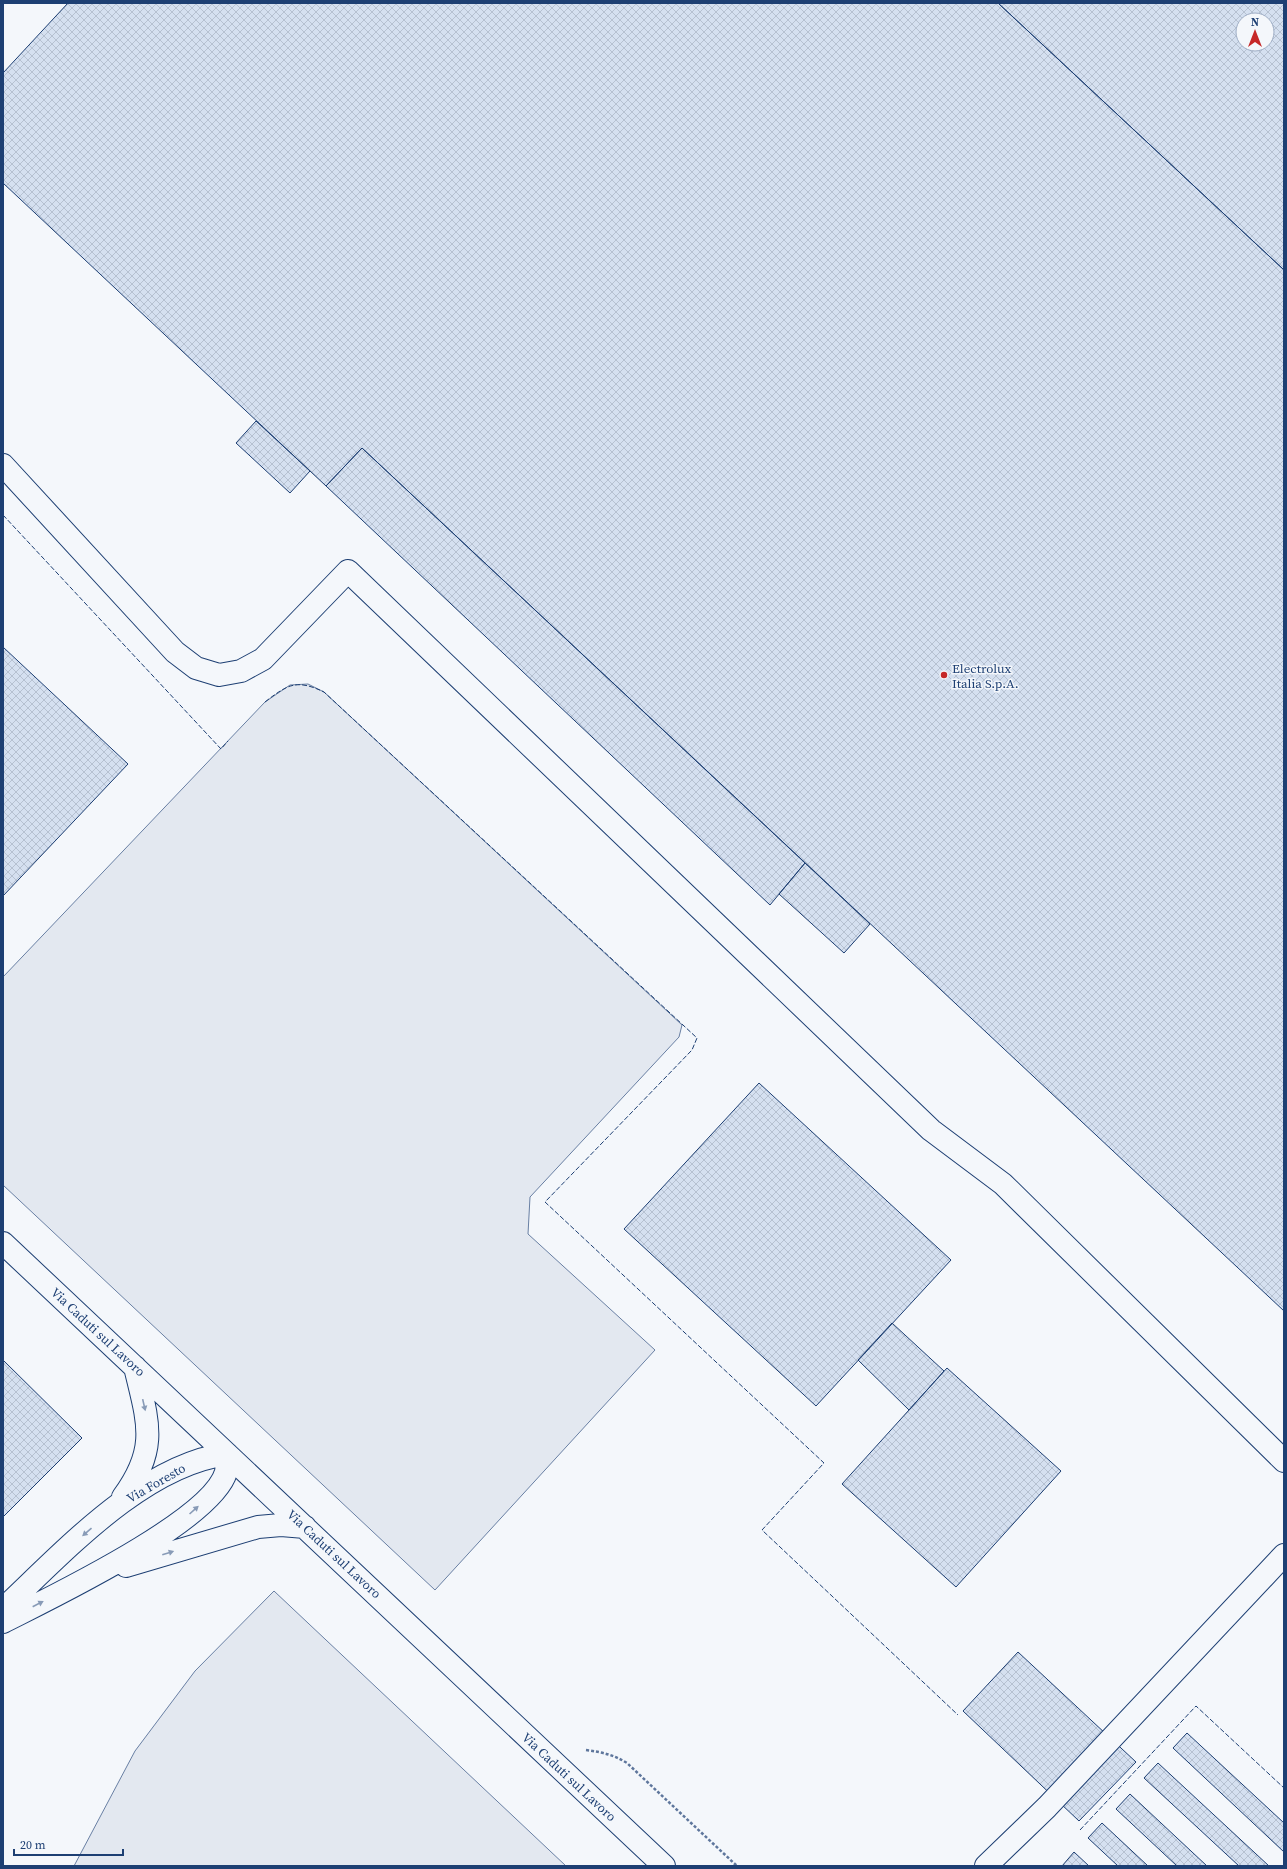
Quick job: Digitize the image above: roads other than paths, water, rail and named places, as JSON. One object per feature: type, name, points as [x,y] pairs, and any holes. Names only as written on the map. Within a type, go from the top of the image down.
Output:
[{"type":"street","points":[[3,465],[175,652],[196,668],[219,675],[241,671],[264,659],[348,571],[931,1130],[1003,1184],[1284,1462]]},
{"type":"street","name":"Via Caduti sul Lavoro","points":[[3,1243],[664,1866]]},
{"type":"street","points":[[116,1506],[136,1479],[145,1458],[148,1439],[146,1413],[135,1367]]},
{"type":"street","points":[[3,1622],[90,1577],[143,1547],[192,1513],[215,1489],[226,1473],[227,1454]]},
{"type":"street","name":"Via Foresto","points":[[3,1609],[116,1506],[157,1479],[188,1464],[208,1456],[227,1454]]},
{"type":"street","points":[[90,1577],[258,1527],[281,1525],[305,1527]]},
{"type":"street","points":[[986,1866],[1047,1808],[1284,1556]]},
{"type":"place","name":"Electrolux Italia S.p.A.","points":[[944,675]]}]
